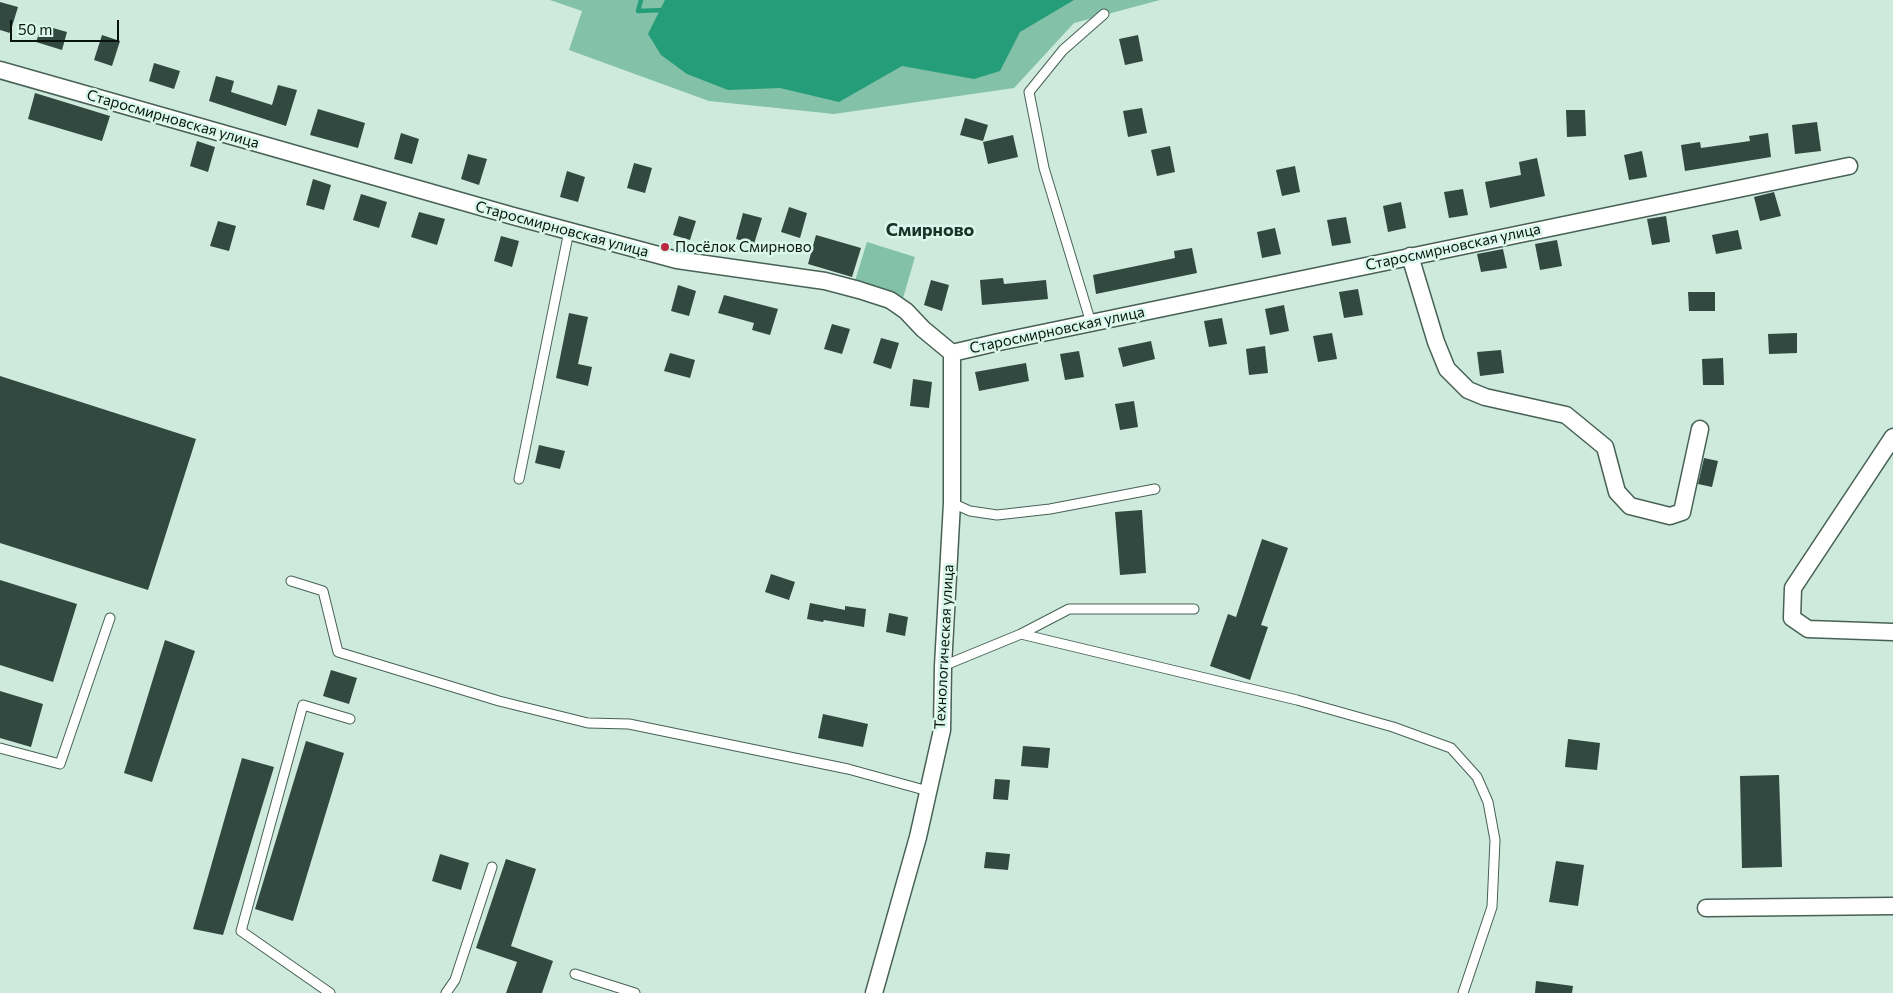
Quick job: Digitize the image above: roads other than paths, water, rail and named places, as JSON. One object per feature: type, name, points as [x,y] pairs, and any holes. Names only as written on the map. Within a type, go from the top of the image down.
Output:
[{"type":"street","name":"Старосмирновская улица","points":[[0,70],[677,260],[825,281],[859,290],[890,300],[952,353],[1410,256],[1850,166]]},
{"type":"street","points":[[1410,256],[1436,342],[1447,369],[1468,390],[1485,397],[1566,415],[1605,447],[1617,492],[1630,506],[1670,516],[1682,512],[1700,428]]},
{"type":"street","name":"Технологическая улица","points":[[874,993],[918,837],[942,730],[943,666],[952,503],[952,353]]},
{"type":"street","points":[[1893,438],[1793,588],[1792,618],[1808,629],[1893,632]]},
{"type":"street","points":[[1706,908],[1893,906]]},
{"type":"lane","points":[[1091,323],[1044,168],[1029,92],[1063,50],[1104,14]]},
{"type":"lane","points":[[519,479],[569,231]]},
{"type":"lane","points":[[952,503],[970,511],[997,515],[1050,509],[1155,488]]},
{"type":"lane","points":[[291,581],[324,591],[338,652],[499,701],[588,723],[629,724],[848,769],[928,791]]},
{"type":"lane","points":[[943,666],[1021,634],[1069,609],[1194,609]]},
{"type":"lane","points":[[0,748],[60,764],[110,618]]},
{"type":"lane","points":[[1021,634],[1297,700],[1393,727],[1451,748],[1477,777],[1488,802],[1495,840],[1492,907],[1463,993]]},
{"type":"lane","points":[[330,993],[241,931],[303,705],[350,719]]},
{"type":"lane","points":[[446,993],[456,980],[492,867]]},
{"type":"lane","points":[[575,974],[635,993]]},
{"type":"waterway","points":[[641,0],[638,11],[664,10]]},
{"type":"place","name":"Посёлок Смирново","points":[[665,247]]},
{"type":"district","name":"Смирново","points":[[930,230]]}]
